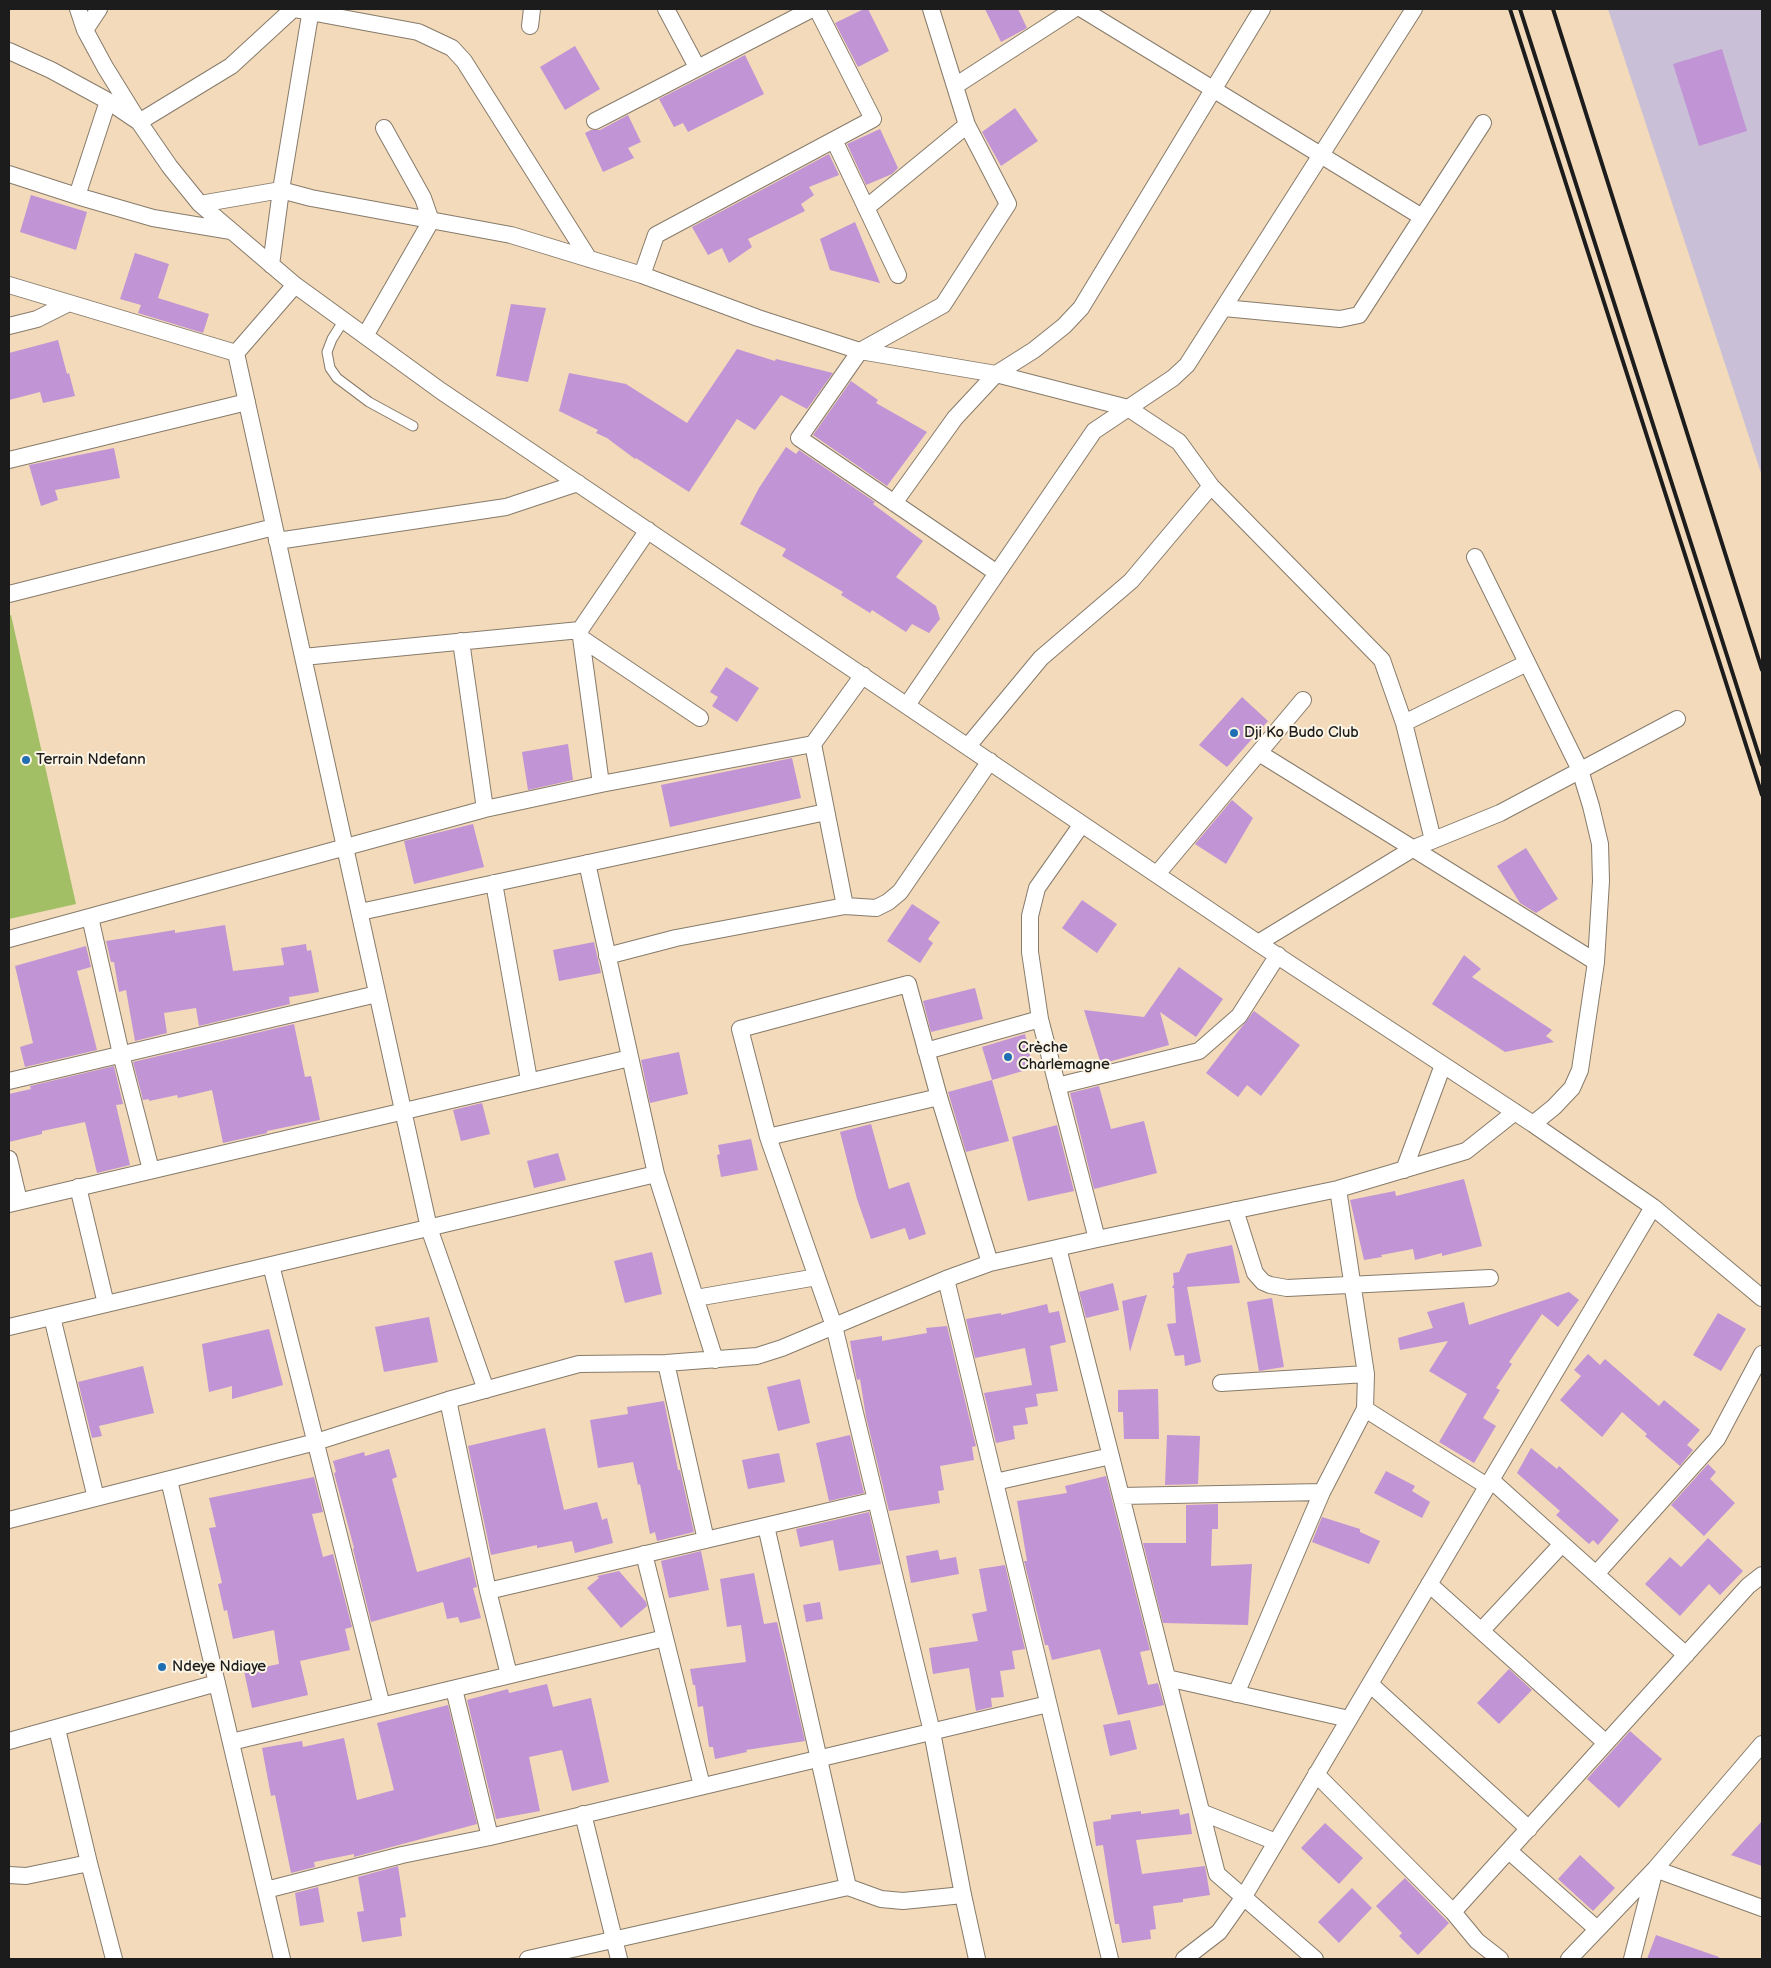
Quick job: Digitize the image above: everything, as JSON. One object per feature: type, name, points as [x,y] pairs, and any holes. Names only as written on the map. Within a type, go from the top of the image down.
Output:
[{"type":"street","points":[[78,9],[85,30],[105,67],[170,167],[200,204],[295,285],[440,391],[1258,943],[1515,1112],[1653,1208],[1762,1298]]},
{"type":"street","points":[[85,30],[99,9]]},
{"type":"street","points":[[139,122],[231,66],[293,9],[311,10],[418,32],[452,48],[464,60],[589,259]]},
{"type":"street","points":[[530,26],[532,9]]},
{"type":"street","points":[[666,9],[697,67]]},
{"type":"street","points":[[595,121],[812,9]]},
{"type":"street","points":[[642,274],[656,235],[873,119],[817,9]]},
{"type":"street","points":[[931,9],[968,125],[1008,204],[943,305],[860,351],[799,438],[997,573]]},
{"type":"street","points":[[1082,9],[1422,217]]},
{"type":"street","points":[[894,503],[955,418],[996,374],[1034,350],[1064,326],[1081,308],[1262,9]]},
{"type":"street","points":[[907,705],[1094,431],[1173,378],[1188,365],[1414,9]]},
{"type":"street","points":[[272,265],[311,10]]},
{"type":"street","points":[[955,86],[1064,12]]},
{"type":"street","points":[[9,51],[51,70],[108,101],[139,122]]},
{"type":"street","points":[[77,196],[108,101]]},
{"type":"street","points":[[1224,308],[1340,319],[1359,315],[1483,123]]},
{"type":"street","points":[[866,208],[968,125]]},
{"type":"street","points":[[365,336],[431,221],[423,198],[384,128]]},
{"type":"street","points":[[834,140],[898,275]]},
{"type":"street","points":[[9,174],[153,218],[231,231]]},
{"type":"street","points":[[200,204],[282,190],[311,198],[511,235],[642,274],[758,318],[860,351],[996,374],[1128,408],[1179,442],[1211,486],[1382,660],[1404,723],[1433,840]]},
{"type":"street","points":[[9,285],[236,353]]},
{"type":"street","points":[[236,353],[295,285]]},
{"type":"street","points":[[9,326],[37,319],[69,304]]},
{"type":"street","points":[[236,353],[429,1228],[486,1390]]},
{"type":"street","points":[[9,460],[247,402]]},
{"type":"street","points":[[9,594],[276,534],[506,507],[578,483]]},
{"type":"street","points":[[968,746],[1041,658],[1131,581],[1211,486]]},
{"type":"street","points":[[601,784],[581,634],[648,530]]},
{"type":"street","points":[[1475,558],[1580,770],[1600,844],[1602,882],[1596,962],[1580,1070],[1572,1088],[1554,1107],[1532,1124]]},
{"type":"street","points":[[303,657],[461,642],[581,634],[700,718]]},
{"type":"street","points":[[461,642],[485,809]]},
{"type":"street","points":[[1404,723],[1527,663]]},
{"type":"street","points":[[9,939],[485,809],[601,784],[813,744],[863,675]]},
{"type":"street","points":[[1157,874],[1303,700]]},
{"type":"street","points":[[1258,943],[1414,848],[1500,813],[1676,719]]},
{"type":"street","points":[[813,744],[845,906]]},
{"type":"street","points":[[1259,753],[1596,962]]},
{"type":"street","points":[[607,956],[685,936],[845,906],[876,908],[888,902],[900,892],[990,761]]},
{"type":"street","points":[[360,912],[826,812]]},
{"type":"street","points":[[1082,824],[1037,888],[1030,916],[1030,952],[1040,1019],[1098,1239]]},
{"type":"street","points":[[587,863],[656,1174],[715,1360]]},
{"type":"street","points":[[494,883],[529,1080]]},
{"type":"street","points":[[90,917],[121,1054],[151,1170]]},
{"type":"street","points":[[1057,1086],[1199,1051],[1239,1016],[1278,955]]},
{"type":"street","points":[[977,1959],[932,1732],[834,1326],[768,1137],[740,1029],[908,984],[939,1097],[990,1263]]},
{"type":"street","points":[[9,1081],[377,994]]},
{"type":"street","points":[[926,1051],[1040,1019]]},
{"type":"street","points":[[9,1159],[14,1202],[529,1080],[630,1058]]},
{"type":"street","points":[[1404,1170],[1443,1065]]},
{"type":"street","points":[[768,1137],[939,1097]]},
{"type":"street","points":[[9,1520],[316,1442],[448,1400],[579,1364],[666,1363],[757,1356],[782,1348],[946,1279],[990,1263],[1338,1189],[1466,1152],[1515,1112]]},
{"type":"street","points":[[9,1327],[656,1174]]},
{"type":"street","points":[[78,1187],[106,1304]]},
{"type":"street","points":[[1236,1694],[1322,1492],[1364,1409],[1366,1374],[1338,1189]]},
{"type":"street","points":[[1184,1959],[1219,1932],[1243,1898],[1653,1208]]},
{"type":"street","points":[[1235,1210],[1255,1273],[1263,1282],[1287,1288],[1490,1278]]},
{"type":"street","points":[[1058,1248],[1217,1874],[1315,1959]]},
{"type":"street","points":[[271,1265],[382,1706]]},
{"type":"street","points":[[696,1298],[818,1277]]},
{"type":"street","points":[[946,1279],[1110,1959]]},
{"type":"street","points":[[52,1317],[96,1498]]},
{"type":"street","points":[[1596,1574],[1718,1439],[1762,1354]]},
{"type":"street","points":[[666,1363],[706,1540]]},
{"type":"street","points":[[1221,1383],[1366,1374]]},
{"type":"street","points":[[448,1400],[488,1591],[510,1675]]},
{"type":"street","points":[[1364,1409],[1489,1483],[1562,1544],[1686,1655]]},
{"type":"street","points":[[995,1482],[1111,1456]]},
{"type":"street","points":[[169,1480],[282,1959]]},
{"type":"street","points":[[1121,1496],[1322,1492]]},
{"type":"street","points":[[488,1591],[876,1500]]},
{"type":"street","points":[[766,1526],[848,1887]]},
{"type":"street","points":[[1481,1631],[1562,1544]]},
{"type":"street","points":[[644,1554],[702,1786]]},
{"type":"street","points":[[1453,1912],[1748,1586],[1762,1575]]},
{"type":"street","points":[[1429,1584],[1606,1743]]},
{"type":"street","points":[[231,1742],[665,1638]]},
{"type":"street","points":[[1167,1678],[1349,1719]]},
{"type":"street","points":[[9,1741],[217,1683]]},
{"type":"street","points":[[1370,1684],[1529,1829]]},
{"type":"street","points":[[454,1688],[490,1837]]},
{"type":"street","points":[[266,1890],[402,1855],[490,1837],[1048,1704]]},
{"type":"street","points":[[57,1728],[114,1959]]},
{"type":"street","points":[[1569,1959],[1655,1869],[1762,1744]]},
{"type":"street","points":[[1316,1774],[1453,1912],[1477,1941],[1500,1959]]},
{"type":"street","points":[[1202,1812],[1276,1842]]},
{"type":"street","points":[[583,1814],[619,1959]]},
{"type":"street","points":[[1509,1850],[1597,1929]]},
{"type":"street","points":[[9,1875],[26,1876],[89,1863]]},
{"type":"street","points":[[1655,1869],[1762,1908]]},
{"type":"street","points":[[1632,1959],[1655,1869]]},
{"type":"street","points":[[528,1959],[848,1887],[881,1899],[903,1901],[963,1895]]},
{"type":"lane","points":[[344,320],[332,339],[327,352],[330,368],[337,378],[369,402],[412,426]]},
{"type":"shaded area","points":[[1608,9],[1762,9],[1762,476]]},
{"type":"green space","name":"Terrain Ndefann","points":[[9,615],[11,615],[76,904],[9,919]]},
{"type":"building","points":[[864,9],[868,9],[889,51],[858,67],[835,23]]},
{"type":"building","points":[[985,9],[1018,9],[1027,28],[1001,42]]},
{"type":"building","points":[[575,46],[600,89],[565,110],[540,67]]},
{"type":"building","points":[[1722,49],[1747,131],[1699,146],[1673,64]]},
{"type":"building","points":[[745,55],[764,94],[688,132],[683,123],[674,127],[659,99]]},
{"type":"building","points":[[1015,108],[1038,141],[1001,166],[982,132]]},
{"type":"building","points":[[628,115],[641,142],[628,148],[634,158],[603,172],[585,133],[591,130],[600,130]]},
{"type":"building","points":[[880,129],[898,168],[892,174],[866,185],[847,144]]},
{"type":"building","points":[[829,154],[839,175],[809,187],[814,195],[801,204],[805,211],[748,239],[752,247],[729,263],[722,248],[708,255],[692,227]]},
{"type":"building","points":[[31,195],[87,212],[76,250],[20,232]]},
{"type":"building","points":[[855,222],[880,283],[830,270],[820,239]]},
{"type":"building","points":[[135,253],[169,264],[158,298],[209,314],[203,333],[138,313],[141,305],[120,299]]},
{"type":"building","points":[[511,304],[546,308],[528,382],[496,376]]},
{"type":"building","points":[[58,340],[75,396],[43,403],[40,392],[9,400],[9,353]]},
{"type":"building","points":[[737,349],[775,361],[776,359],[833,373],[807,409],[781,395],[755,430],[737,419],[689,492],[635,459],[607,438],[596,433],[598,430],[559,411],[569,373],[626,384],[687,423]]},
{"type":"building","points":[[851,381],[878,400],[876,403],[927,432],[887,486],[813,435]]},
{"type":"building","points":[[786,447],[796,454],[799,450],[875,502],[873,504],[923,541],[896,577],[936,606],[940,619],[929,633],[912,624],[906,632],[872,610],[870,613],[841,595],[843,592],[782,556],[786,549],[740,524],[759,488]]},
{"type":"building","points":[[114,448],[120,478],[55,490],[58,500],[41,506],[29,465]]},
{"type":"building","points":[[726,667],[759,688],[737,722],[712,706],[718,697],[710,692]]},
{"type":"building","name":"Dji Ko Budo Club","points":[[1242,697],[1268,721],[1227,767],[1199,745]]},
{"type":"building","points":[[568,744],[573,780],[528,790],[522,752]]},
{"type":"building","points":[[792,758],[801,798],[670,827],[661,785]]},
{"type":"building","points":[[1232,800],[1253,818],[1226,864],[1195,844]]},
{"type":"building","points":[[473,824],[484,867],[414,884],[404,841]]},
{"type":"building","points":[[1526,848],[1558,899],[1536,913],[1520,903],[1497,866]]},
{"type":"building","points":[[1082,900],[1117,924],[1097,953],[1062,928]]},
{"type":"building","points":[[912,904],[940,922],[928,939],[933,943],[920,963],[887,941]]},
{"type":"building","points":[[225,925],[233,971],[284,965],[281,948],[306,944],[307,951],[311,950],[319,992],[289,997],[290,1004],[199,1026],[196,1008],[164,1013],[167,1033],[135,1041],[126,990],[119,992],[114,962],[111,962],[106,941],[175,930],[175,933]]},
{"type":"building","points":[[594,942],[601,973],[559,981],[553,950]]},
{"type":"building","points":[[86,946],[91,967],[77,971],[97,1050],[25,1067],[20,1047],[33,1043],[15,966]]},
{"type":"building","points":[[1464,955],[1481,969],[1472,977],[1552,1030],[1546,1036],[1554,1042],[1505,1052],[1432,1004]]},
{"type":"building","points":[[1179,967],[1223,999],[1196,1037],[1160,1012],[1169,1045],[1101,1064],[1084,1010],[1144,1017]]},
{"type":"building","points":[[975,988],[983,1019],[931,1032],[923,1001]]},
{"type":"building","points":[[1254,1011],[1300,1045],[1261,1096],[1247,1085],[1238,1097],[1206,1073]]},
{"type":"building","points":[[294,1024],[305,1077],[311,1076],[320,1120],[267,1131],[267,1133],[223,1143],[212,1090],[178,1098],[177,1095],[149,1101],[149,1099],[143,1100],[133,1062]]},
{"type":"building","name":"Crèche Charlemagne","points":[[1025,1034],[1033,1068],[992,1080],[982,1047]]},
{"type":"building","points":[[679,1052],[688,1094],[650,1103],[641,1060]]},
{"type":"building","points":[[114,1066],[123,1104],[116,1105],[130,1165],[97,1173],[85,1122],[42,1131],[42,1134],[9,1142],[9,1094],[31,1089],[30,1086]]},
{"type":"building","points":[[992,1080],[1009,1141],[966,1152],[948,1092]]},
{"type":"building","points":[[1099,1086],[1111,1129],[1144,1121],[1157,1173],[1094,1189],[1070,1093]]},
{"type":"building","points":[[482,1103],[490,1134],[461,1141],[453,1110]]},
{"type":"building","points":[[871,1124],[889,1189],[909,1182],[926,1234],[909,1240],[905,1228],[871,1239],[857,1199],[840,1132]]},
{"type":"building","points":[[1057,1125],[1074,1191],[1028,1201],[1012,1137]]},
{"type":"building","points":[[751,1139],[758,1170],[721,1177],[717,1155],[720,1154],[718,1145]]},
{"type":"building","points":[[558,1153],[566,1180],[534,1188],[527,1161]]},
{"type":"building","points":[[1464,1179],[1482,1246],[1442,1256],[1442,1253],[1415,1260],[1413,1249],[1364,1260],[1350,1200],[1395,1191],[1396,1196]]},
{"type":"building","points":[[1232,1245],[1240,1283],[1187,1287],[1201,1362],[1185,1366],[1184,1355],[1175,1356],[1167,1324],[1176,1323],[1174,1288],[1172,1288],[1174,1284],[1173,1273],[1179,1272],[1187,1254]]},
{"type":"building","points":[[652,1252],[662,1294],[625,1303],[614,1261]]},
{"type":"building","points":[[1113,1283],[1119,1310],[1086,1318],[1079,1292]]},
{"type":"building","points":[[1569,1292],[1579,1300],[1558,1327],[1542,1314],[1509,1362],[1512,1364],[1496,1388],[1500,1390],[1483,1418],[1496,1426],[1474,1463],[1439,1442],[1467,1394],[1429,1371],[1448,1341],[1400,1350],[1398,1338],[1433,1328],[1427,1312],[1464,1302],[1469,1325]]},
{"type":"building","points":[[1147,1295],[1143,1308],[1130,1352],[1122,1301]]},
{"type":"building","points":[[1272,1298],[1284,1367],[1259,1371],[1247,1302]]},
{"type":"building","points":[[1047,1304],[1049,1313],[1059,1311],[1066,1342],[1050,1346],[1058,1391],[1036,1394],[1038,1406],[1025,1408],[1028,1424],[1013,1426],[1015,1439],[996,1443],[984,1393],[1032,1385],[1025,1348],[975,1358],[966,1319],[1001,1313],[1001,1315]]},
{"type":"building","points":[[1718,1313],[1746,1329],[1721,1371],[1693,1355]]},
{"type":"building","points":[[429,1317],[438,1362],[384,1372],[375,1327]]},
{"type":"building","points":[[947,1326],[976,1446],[972,1447],[974,1460],[940,1466],[944,1490],[938,1491],[940,1503],[889,1511],[866,1417],[860,1379],[857,1380],[850,1341],[882,1336],[882,1341],[927,1333],[926,1328]]},
{"type":"building","points":[[269,1329],[283,1385],[232,1399],[232,1386],[209,1392],[202,1344]]},
{"type":"building","points":[[1588,1354],[1600,1365],[1605,1359],[1659,1406],[1664,1400],[1700,1430],[1687,1445],[1693,1450],[1680,1466],[1645,1436],[1647,1434],[1622,1412],[1602,1437],[1560,1400],[1581,1376],[1574,1370]]},
{"type":"building","points":[[143,1366],[154,1413],[99,1426],[102,1436],[92,1438],[78,1382]]},
{"type":"building","points":[[800,1379],[810,1423],[778,1431],[767,1387]]},
{"type":"building","points":[[1158,1389],[1159,1439],[1124,1439],[1123,1412],[1118,1412],[1118,1390]]},
{"type":"building","points":[[664,1401],[678,1470],[680,1470],[694,1532],[657,1541],[655,1532],[650,1534],[640,1484],[638,1485],[633,1462],[598,1468],[590,1420],[628,1414],[627,1407]]},
{"type":"building","points":[[545,1428],[564,1510],[597,1502],[602,1520],[607,1518],[613,1543],[575,1553],[572,1541],[537,1548],[537,1545],[491,1555],[468,1446]]},
{"type":"building","points":[[850,1435],[864,1493],[829,1501],[816,1443]]},
{"type":"building","points":[[1167,1435],[1200,1436],[1198,1484],[1165,1485]]},
{"type":"building","points":[[1531,1448],[1557,1469],[1559,1466],[1619,1520],[1598,1545],[1593,1540],[1589,1544],[1556,1515],[1560,1511],[1517,1473]]},
{"type":"building","points":[[389,1449],[397,1477],[392,1479],[417,1572],[470,1557],[477,1587],[473,1588],[481,1618],[460,1623],[458,1617],[447,1619],[443,1602],[371,1622],[334,1473],[336,1472],[333,1461],[364,1452],[365,1456]]},
{"type":"building","points":[[779,1453],[785,1482],[748,1489],[742,1460]]},
{"type":"building","points":[[1708,1464],[1716,1472],[1710,1479],[1735,1503],[1704,1536],[1671,1505]]},
{"type":"building","points":[[1386,1471],[1415,1486],[1412,1491],[1430,1502],[1422,1518],[1374,1493]]},
{"type":"building","points":[[1106,1476],[1150,1650],[1140,1652],[1148,1685],[1158,1683],[1164,1705],[1118,1715],[1100,1649],[1052,1660],[1048,1645],[1045,1645],[1024,1561],[1027,1561],[1017,1501],[1067,1493],[1065,1486]]},
{"type":"building","points":[[314,1477],[323,1512],[312,1514],[323,1557],[333,1554],[352,1627],[345,1629],[350,1650],[300,1661],[308,1695],[252,1708],[244,1671],[279,1664],[274,1630],[233,1639],[227,1610],[224,1611],[218,1584],[222,1583],[209,1528],[216,1527],[209,1498]]},
{"type":"building","points":[[1218,1504],[1218,1529],[1212,1529],[1211,1566],[1252,1564],[1248,1625],[1163,1623],[1143,1543],[1186,1543],[1186,1505]]},
{"type":"building","points":[[869,1512],[881,1564],[839,1571],[833,1540],[800,1547],[796,1529]]},
{"type":"building","points":[[1322,1517],[1360,1529],[1360,1532],[1380,1541],[1369,1564],[1312,1542]]},
{"type":"building","points":[[1708,1538],[1743,1571],[1720,1595],[1709,1584],[1680,1616],[1645,1584],[1670,1557],[1681,1567]]},
{"type":"building","points":[[938,1550],[940,1560],[956,1557],[959,1574],[911,1583],[906,1556]]},
{"type":"building","points":[[701,1551],[709,1590],[669,1598],[661,1561]]},
{"type":"building","points":[[1005,1565],[1025,1649],[1012,1651],[1015,1669],[1000,1671],[1004,1697],[991,1698],[992,1707],[976,1711],[969,1668],[933,1674],[929,1648],[978,1641],[972,1614],[987,1611],[979,1569]]},
{"type":"building","points":[[619,1571],[646,1602],[647,1606],[621,1628],[587,1588],[599,1578],[597,1576]]},
{"type":"building","points":[[754,1573],[764,1624],[777,1622],[805,1741],[746,1750],[747,1752],[715,1759],[713,1747],[709,1747],[703,1706],[698,1707],[695,1685],[693,1685],[690,1669],[746,1662],[741,1625],[727,1627],[720,1579]]},
{"type":"building","points":[[820,1602],[823,1619],[806,1622],[803,1605]]},
{"type":"building","points":[[1509,1669],[1532,1690],[1499,1724],[1477,1703]]},
{"type":"building","points":[[547,1684],[553,1707],[591,1698],[609,1782],[572,1791],[562,1750],[529,1757],[540,1811],[496,1819],[467,1700],[508,1689],[509,1693]]},
{"type":"building","points":[[448,1705],[477,1824],[354,1857],[354,1854],[314,1862],[315,1867],[291,1873],[275,1795],[271,1796],[262,1748],[302,1741],[303,1747],[344,1738],[357,1800],[394,1790],[377,1723]]},
{"type":"building","points":[[1130,1720],[1137,1749],[1110,1756],[1103,1725]]},
{"type":"building","points":[[1630,1731],[1662,1759],[1619,1808],[1587,1779]]},
{"type":"building","points":[[1179,1809],[1180,1815],[1189,1813],[1192,1834],[1136,1840],[1142,1874],[1205,1866],[1210,1895],[1183,1899],[1183,1902],[1153,1906],[1156,1929],[1150,1930],[1151,1939],[1122,1943],[1119,1924],[1115,1924],[1103,1845],[1096,1846],[1093,1822],[1111,1819],[1111,1815],[1141,1811],[1141,1814]]},
{"type":"building","points":[[1762,1821],[1762,1866],[1731,1855]]},
{"type":"building","points":[[1325,1823],[1363,1858],[1339,1884],[1301,1848]]},
{"type":"building","points":[[1580,1855],[1615,1888],[1593,1911],[1558,1879]]},
{"type":"building","points":[[398,1866],[406,1917],[400,1918],[402,1936],[362,1942],[357,1912],[364,1911],[358,1877]]},
{"type":"building","points":[[1405,1878],[1449,1923],[1418,1955],[1399,1936],[1402,1933],[1376,1906]]},
{"type":"building","points":[[318,1887],[324,1922],[300,1926],[295,1893]]},
{"type":"building","points":[[1352,1888],[1372,1908],[1339,1943],[1318,1922]]},
{"type":"building","points":[[1656,1935],[1719,1957],[1718,1959],[1647,1959]]},
{"type":"railway","points":[[1510,9],[1762,795]]},
{"type":"railway","points":[[1520,9],[1762,765]]},
{"type":"railway","points":[[1553,9],[1762,670]]},
{"type":"place","name":"Dji Ko Budo Club","points":[[1234,733]]},
{"type":"place","name":"Terrain Ndefann","points":[[26,760]]},
{"type":"place","name":"Crèche Charlemagne","points":[[1008,1057]]},
{"type":"place","name":"Ndeye Ndiaye","points":[[162,1667]]}]
